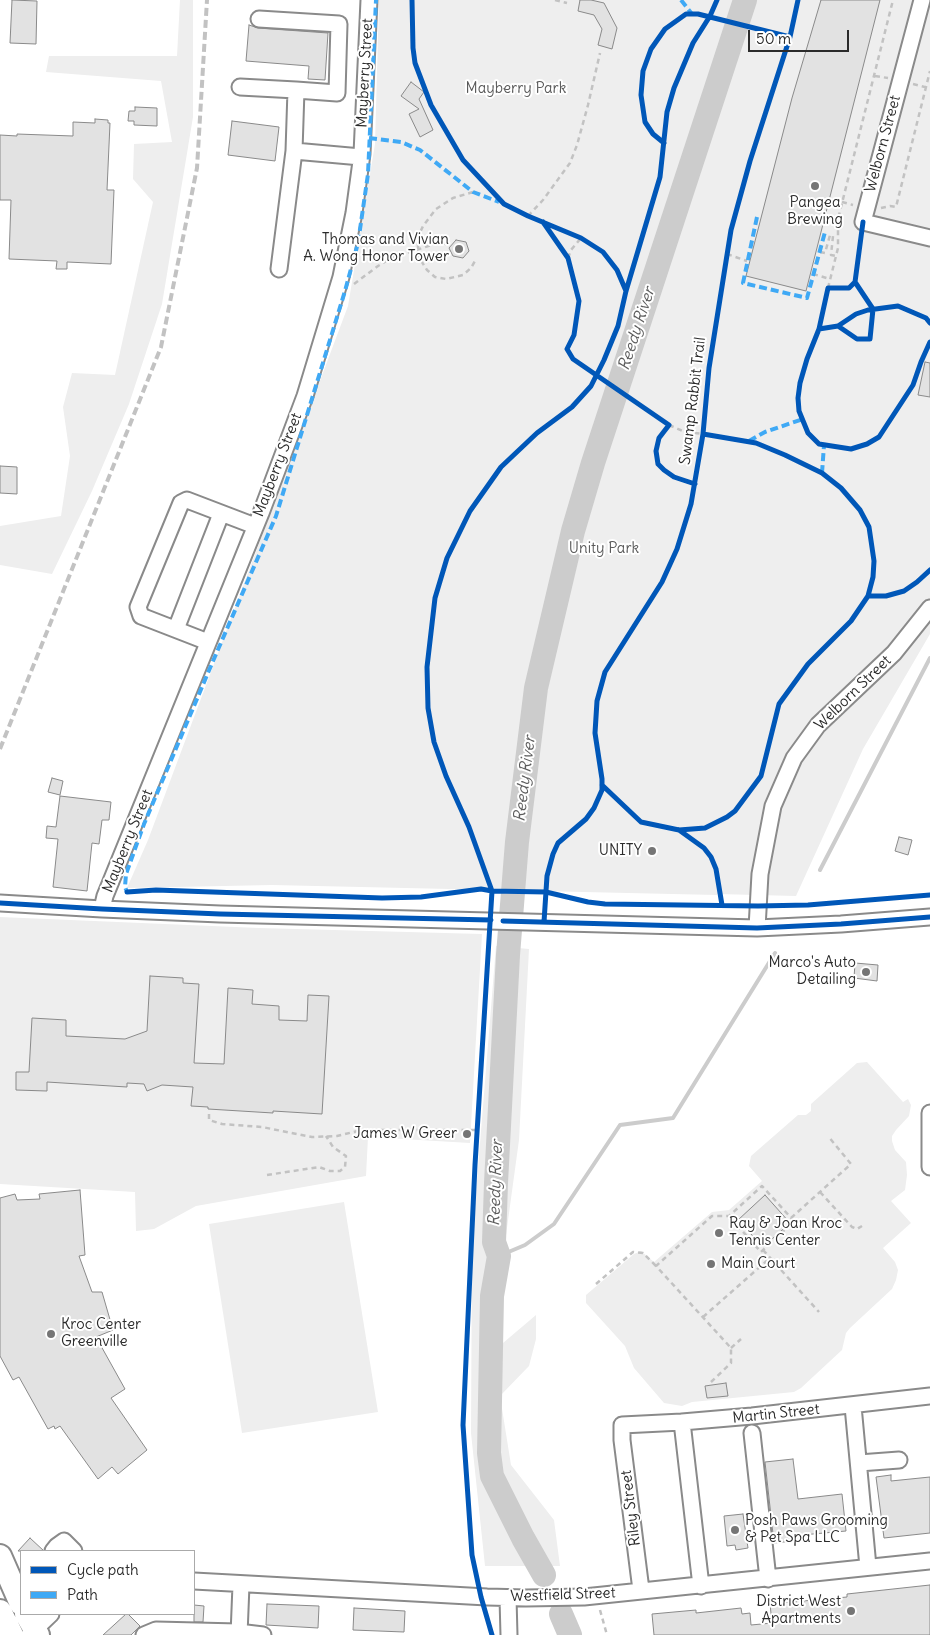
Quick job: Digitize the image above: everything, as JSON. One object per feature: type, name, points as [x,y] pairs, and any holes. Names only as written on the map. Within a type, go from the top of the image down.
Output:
[{"type":"highway","points":[[0,1556],[20,1602]]},
{"type":"highway","points":[[0,1611],[12,1635]]},
{"type":"street","name":"Mayberry Street","points":[[102,909],[105,896],[255,526],[304,396],[341,277],[354,213],[361,157],[369,0]]},
{"type":"street","name":"Welborn Street","points":[[922,0],[863,222],[930,238]]},
{"type":"street","points":[[240,87],[337,93],[339,24],[259,19]]},
{"type":"street","points":[[279,269],[294,151],[296,90]]},
{"type":"street","points":[[294,151],[361,157]]},
{"type":"street","points":[[208,642],[141,616],[138,607],[181,503],[188,500],[255,526]]},
{"type":"street","points":[[176,629],[221,514]]},
{"type":"street","name":"Welborn Street","points":[[757,928],[760,874],[773,806],[794,758],[818,725],[894,653],[930,608]]},
{"type":"street","points":[[0,903],[220,914],[757,928],[930,918]]},
{"type":"street","points":[[930,1119],[930,1167]]},
{"type":"street","name":"Martin Street","points":[[622,1425],[682,1422],[853,1406],[930,1396]]},
{"type":"street","points":[[853,1406],[868,1567]]},
{"type":"street","points":[[682,1422],[701,1586]]},
{"type":"street","name":"Riley Street","points":[[622,1425],[622,1440],[641,1590]]},
{"type":"street","points":[[752,1433],[768,1579]]},
{"type":"street","points":[[858,1463],[899,1460]]},
{"type":"street","points":[[54,1550],[64,1541],[73,1550]]},
{"type":"street","name":"Westfield Street","points":[[195,1582],[508,1598],[601,1596],[641,1590],[701,1586],[930,1560]]},
{"type":"street","points":[[238,1634],[241,1584]]},
{"type":"street","points":[[508,1598],[509,1635]]},
{"type":"street","points":[[32,1628],[50,1615]]},
{"type":"street","points":[[151,1634],[156,1630],[263,1635]]},
{"type":"path","points":[[555,0],[567,3]]},
{"type":"path","points":[[828,288],[838,248],[838,219],[893,0]]},
{"type":"path","points":[[528,216],[543,200],[570,163],[584,121],[600,53]]},
{"type":"path","points":[[878,210],[884,207],[896,207],[930,71]]},
{"type":"path","points":[[875,76],[890,79]]},
{"type":"path","points":[[907,82],[927,88]]},
{"type":"path","points":[[473,192],[453,198],[430,216],[420,232],[418,250],[420,259],[427,270],[435,277],[446,279],[463,275],[471,268],[475,261]]},
{"type":"path","points":[[842,202],[858,206]]},
{"type":"path","points":[[820,252],[825,254],[830,235],[834,236],[831,255],[836,256]]},
{"type":"path","points":[[568,258],[571,250],[581,238]]},
{"type":"path","points":[[352,285],[391,258],[438,243],[451,246]]},
{"type":"path","points":[[725,263],[728,246]]},
{"type":"path","points":[[727,254],[747,260]]},
{"type":"path","points":[[813,274],[830,279]]},
{"type":"path","points":[[669,425],[685,432],[712,436]]},
{"type":"path","points":[[209,1114],[209,1120],[222,1124],[262,1127],[312,1137],[337,1136],[362,1130],[478,1130]]},
{"type":"path","points":[[477,1139],[478,1120]]},
{"type":"path","points":[[267,1175],[319,1167],[330,1171],[340,1171],[345,1167],[346,1156],[334,1147],[326,1136]]},
{"type":"path","points":[[791,1218],[851,1164],[828,1136]]},
{"type":"path","points":[[656,1266],[712,1216],[729,1216],[762,1186],[794,1221],[763,1250]]},
{"type":"path","points":[[820,1191],[852,1227],[857,1229],[862,1226]]},
{"type":"path","points":[[729,1216],[761,1252],[763,1250],[819,1312]]},
{"type":"path","points":[[596,1284],[633,1252],[642,1253],[731,1348],[731,1363],[711,1382]]},
{"type":"path","points":[[703,1317],[770,1258]]},
{"type":"path","points":[[731,1348],[741,1339]]},
{"type":"path","points":[[601,1596],[600,1609],[607,1635]]},
{"type":"shaded area","points":[[180,0],[193,0],[193,117],[162,304],[129,404],[92,491],[52,574],[0,565],[0,526],[61,516],[70,456],[63,407],[72,373],[115,375],[153,202],[133,179],[134,144],[172,142],[161,81],[46,72],[49,56],[177,56]]},
{"type":"shaded area","name":"Unity Park","points":[[379,0],[930,0],[930,634],[863,749],[796,896],[272,885],[127,888],[148,840],[348,306],[375,144]]},
{"type":"shaded area","points":[[0,917],[259,928],[482,934],[470,1143],[368,1137],[366,1176],[196,1206],[154,1229],[136,1231],[135,1192],[0,1184]]},
{"type":"shaded area","points":[[496,946],[529,949],[519,1140],[500,1279],[503,1343],[536,1315],[536,1339],[529,1366],[500,1396],[511,1465],[554,1520],[560,1566],[485,1566],[471,1433],[472,1242]]},
{"type":"shaded area","name":"Ray & Joan Kroc Tennis Center","points":[[867,1062],[903,1102],[908,1099],[911,1105],[909,1116],[892,1136],[895,1150],[906,1162],[907,1175],[905,1190],[891,1201],[911,1223],[883,1248],[895,1262],[898,1270],[892,1289],[850,1328],[846,1333],[842,1350],[801,1388],[794,1392],[692,1402],[682,1406],[664,1403],[634,1368],[625,1346],[586,1303],[586,1295],[634,1254],[641,1251],[654,1262],[712,1212],[729,1210],[762,1181],[749,1166],[751,1156],[798,1115],[806,1115],[811,1111],[811,1104],[857,1063]],"holes":[[[765,1196],[789,1223],[763,1247],[738,1220]],[[726,1383],[727,1396],[707,1398],[705,1386]]]},
{"type":"shaded area","points":[[344,1202],[378,1412],[242,1433],[209,1224]]},
{"type":"building","points":[[12,0],[37,1],[36,44],[10,43]]},
{"type":"building","points":[[580,0],[604,3],[617,28],[612,49],[598,45],[602,29],[594,15],[578,11]]},
{"type":"building","points":[[821,0],[880,0],[806,291],[746,276],[792,98]]},
{"type":"building","points":[[249,25],[258,28],[328,33],[325,80],[308,79],[309,66],[246,61]]},
{"type":"building","points":[[411,82],[424,92],[419,99],[433,130],[420,137],[409,114],[419,109],[401,96]]},
{"type":"building","points":[[135,107],[157,108],[157,126],[134,125],[134,121],[128,121],[129,111],[135,111]]},
{"type":"building","points":[[95,119],[108,120],[108,123],[110,123],[107,190],[114,190],[111,264],[67,262],[67,269],[56,269],[57,261],[9,259],[11,200],[0,200],[0,135],[73,136],[73,122],[95,123]]},
{"type":"building","points":[[232,121],[279,127],[275,161],[228,155]]},
{"type":"building","name":"Thomas and Vivian A. Wong Honor Tower","points":[[456,240],[466,242],[469,251],[463,258],[453,256],[449,248]]},
{"type":"building","points":[[925,362],[930,363],[930,397],[918,395]]},
{"type":"building","points":[[0,466],[17,467],[17,494],[0,493]]},
{"type":"building","points":[[52,778],[63,781],[60,795],[48,792]]},
{"type":"building","points":[[60,796],[111,802],[109,820],[102,820],[99,844],[92,843],[87,891],[53,887],[58,839],[46,838],[47,826],[56,827]]},
{"type":"building","points":[[899,837],[912,840],[908,855],[895,851]]},
{"type":"building","name":"Marco's Auto Detailing","points":[[855,963],[878,965],[877,981],[854,978]]},
{"type":"building","points":[[150,976],[183,978],[183,983],[199,984],[194,1063],[224,1064],[228,988],[253,990],[252,1004],[279,1006],[279,1020],[307,1021],[308,995],[329,996],[322,1114],[273,1111],[273,1113],[208,1109],[208,1107],[191,1106],[193,1087],[162,1085],[147,1091],[144,1084],[127,1083],[127,1087],[47,1082],[47,1091],[16,1090],[16,1072],[29,1072],[32,1018],[66,1020],[66,1036],[125,1039],[147,1031]]},
{"type":"building","name":"Kroc Center Greenville","points":[[80,1190],[85,1255],[79,1256],[92,1292],[102,1292],[113,1330],[96,1337],[125,1389],[111,1398],[147,1450],[118,1474],[112,1467],[98,1479],[60,1426],[55,1429],[54,1426],[48,1429],[19,1377],[13,1380],[0,1356],[0,1198],[15,1194],[17,1200],[40,1199],[39,1194]]},
{"type":"building","points":[[765,1195],[790,1223],[763,1247],[738,1220]]},
{"type":"building","points":[[726,1383],[728,1396],[707,1398],[705,1386]]},
{"type":"building","points":[[793,1459],[798,1499],[842,1494],[846,1531],[802,1535],[802,1540],[774,1543],[765,1462]]},
{"type":"building","points":[[891,1475],[891,1481],[930,1477],[930,1533],[884,1538],[876,1477]]},
{"type":"building","name":"Posh Paws Grooming & Pet Spa LLC","points":[[743,1514],[748,1548],[736,1550],[735,1545],[727,1546],[724,1516]]},
{"type":"building","points":[[30,1538],[43,1550],[20,1550],[18,1551]]},
{"type":"building","name":"District West Apartments","points":[[930,1585],[930,1635],[654,1635],[652,1614],[696,1610],[696,1613],[741,1608],[742,1614],[750,1613],[751,1625],[772,1623],[770,1604],[847,1597],[847,1594]]},
{"type":"building","points":[[267,1604],[319,1606],[318,1628],[266,1625]]},
{"type":"building","points":[[195,1605],[204,1606],[203,1622],[194,1622]]},
{"type":"building","points":[[354,1608],[405,1611],[404,1632],[353,1630]]},
{"type":"building","points":[[125,1615],[129,1615],[140,1626],[131,1635],[103,1635]]},
{"type":"waterway","name":"Reedy River","points":[[544,1575],[492,1476],[489,1453],[492,1296],[499,1256],[494,1242],[496,1183],[508,955],[517,842],[536,688],[573,531],[593,463],[745,0]]},
{"type":"waterway","points":[[820,870],[930,658]]},
{"type":"waterway","points":[[499,1256],[525,1245],[554,1224],[620,1125],[673,1118],[775,953]]},
{"type":"waterway","name":"Reedy River","points":[[561,1614],[570,1635]]},
{"type":"railway","points":[[0,749],[161,347],[197,168],[207,0]]},
{"type":"marked path","points":[[131,892],[127,892],[125,887],[126,874],[144,824],[276,516],[345,291],[358,243],[368,174],[376,0]]},
{"type":"marked path","points":[[681,0],[692,14]]},
{"type":"marked path","points":[[369,138],[401,142],[420,150],[473,192],[499,202]]},
{"type":"marked path","points":[[757,217],[743,283],[807,298],[825,232]]},
{"type":"marked path","points":[[749,441],[765,432],[803,419]]},
{"type":"marked path","points":[[822,473],[824,445]]},
{"type":"cycle path","points":[[412,0],[415,63],[431,105],[463,160],[504,204],[581,238],[603,252],[617,270],[626,291]]},
{"type":"cycle path","points":[[492,1635],[472,1555],[463,1425],[475,1165],[492,891],[469,827],[446,776],[434,742],[428,708],[427,667],[435,598],[447,558],[470,511],[501,467],[537,433],[572,407],[591,386],[604,360],[618,326],[626,291],[660,177],[667,112],[674,88],[693,43],[710,16],[717,0]]},
{"type":"cycle path","name":"Swamp Rabbit Trail","points":[[544,922],[547,876],[553,854],[558,843],[586,819],[594,808],[602,790],[595,733],[597,701],[605,672],[662,582],[677,549],[691,504],[703,434],[709,368],[731,230],[750,161],[790,37],[798,0]]},
{"type":"cycle path","points":[[664,143],[653,134],[645,122],[641,95],[643,71],[651,49],[665,29],[686,14],[698,14],[790,37]]},
{"type":"cycle path","points":[[543,222],[568,258],[579,301],[574,335],[567,349],[573,359],[669,425],[659,438],[656,451],[658,464],[674,477],[695,484]]},
{"type":"cycle path","points":[[863,222],[855,282],[849,288],[828,288],[819,329],[800,383],[799,411],[808,433],[819,444],[851,449],[867,444],[879,437],[913,385],[930,342]]},
{"type":"cycle path","points":[[838,326],[857,339],[870,339],[873,309],[855,282]]},
{"type":"cycle path","points":[[819,329],[838,326],[856,314],[868,310],[898,306],[926,318],[930,323]]},
{"type":"cycle path","name":"Swamp Rabbit Trail","points":[[602,785],[641,822],[679,830],[705,828],[727,817],[735,811],[761,776],[779,704],[808,664],[851,621],[868,596],[873,577],[874,561],[869,527],[860,510],[841,488],[822,473],[756,443],[703,434]]},
{"type":"cycle path","points":[[868,596],[886,596],[904,591],[930,570]]},
{"type":"cycle path","points":[[679,830],[704,848],[711,857],[716,869],[722,905]]},
{"type":"cycle path","points":[[127,892],[156,890],[382,898],[421,897],[481,889],[546,892],[605,904],[758,906],[808,905],[930,895]]},
{"type":"cycle path","points":[[0,903],[220,914],[491,920]]},
{"type":"cycle path","points":[[503,921],[757,928],[930,917]]},
{"type":"place","name":"Pangea Brewing","points":[[815,186]]},
{"type":"place","name":"Thomas and Vivian A. Wong Honor Tower","points":[[459,249]]},
{"type":"place","name":"UNITY","points":[[652,851]]},
{"type":"place","name":"Marco's Auto Detailing","points":[[866,972]]},
{"type":"place","name":"James W Greer","points":[[467,1134]]},
{"type":"place","name":"Ray & Joan Kroc Tennis Center","points":[[719,1233]]},
{"type":"place","name":"Main Court","points":[[711,1264]]},
{"type":"place","name":"Kroc Center Greenville","points":[[51,1334]]},
{"type":"place","name":"Posh Paws Grooming & Pet Spa LLC","points":[[735,1530]]},
{"type":"place","name":"District West Apartments","points":[[851,1611]]},
{"type":"park label","name":"Mayberry Park","points":[[516,89]]}]
